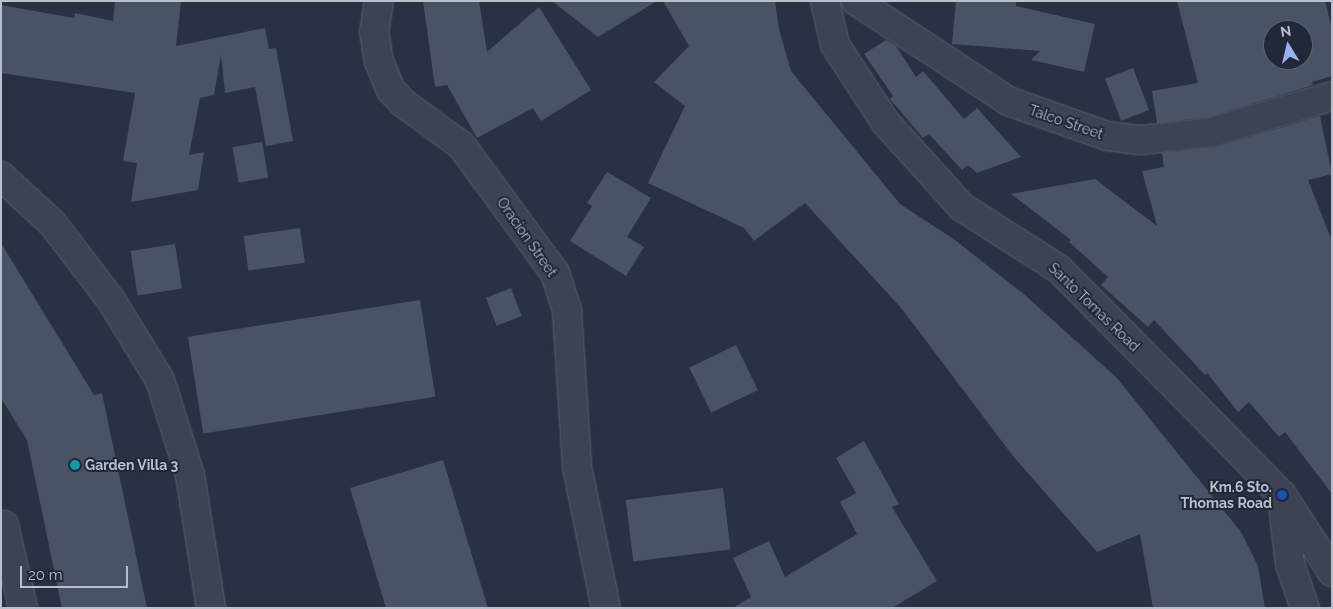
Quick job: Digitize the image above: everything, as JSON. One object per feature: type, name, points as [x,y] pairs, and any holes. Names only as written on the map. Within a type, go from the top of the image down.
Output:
[{"type":"street","name":"Oracion Street","points":[[379,1],[374,30],[378,61],[391,90],[403,103],[461,145],[555,274],[567,311],[577,467],[606,608]]},
{"type":"street","name":"Santo Tomas Road","points":[[825,1],[835,45],[886,123],[962,207],[1058,269],[1282,495],[1324,545],[1332,572]]},
{"type":"street","name":"Talco Street","points":[[856,1],[1008,101],[1107,136],[1142,140],[1212,132],[1332,96]]},
{"type":"street","points":[[1,176],[53,224],[111,300],[160,380],[190,475],[211,608]]},
{"type":"street","points":[[1282,495],[1290,564],[1305,608]]},
{"type":"street","points":[[2,519],[23,608]]},
{"type":"building","points":[[115,1],[181,1],[176,46],[265,28],[269,49],[276,48],[293,141],[266,146],[255,87],[225,93],[221,55],[214,95],[200,98],[189,155],[204,152],[198,190],[131,202],[137,163],[123,161],[135,93],[1,73],[1,5],[74,18],[75,13],[113,21]]},
{"type":"building","points":[[423,1],[479,1],[487,52],[539,7],[591,90],[541,121],[533,108],[477,138],[447,85],[435,87]]},
{"type":"building","points":[[552,1],[657,1],[598,37]]},
{"type":"building","points":[[663,1],[775,1],[779,29],[791,71],[900,204],[955,240],[1026,296],[1117,378],[1241,532],[1258,566],[1265,608],[1153,608],[1140,534],[1097,552],[1013,456],[902,309],[805,203],[754,241],[744,228],[648,183],[685,106],[654,82],[689,46]]},
{"type":"building","points":[[956,1],[1016,1],[1016,6],[1095,24],[1084,72],[1031,60],[1040,51],[952,44]]},
{"type":"building","points":[[1177,1],[1325,1],[1332,29],[1332,76],[1312,82],[1313,85],[1209,117],[1157,123],[1152,91],[1198,83]]},
{"type":"building","points":[[886,40],[896,46],[916,77],[923,71],[964,119],[977,108],[1021,157],[977,173],[968,165],[962,170],[929,134],[923,138],[890,99],[893,96],[864,54]]},
{"type":"building","points":[[1133,68],[1149,110],[1121,121],[1105,79]]},
{"type":"building","points":[[1320,116],[1332,174],[1308,180],[1332,241],[1332,494],[1285,432],[1279,437],[1249,402],[1238,412],[1207,373],[1205,375],[1154,320],[1148,327],[1101,285],[1108,277],[1069,242],[1071,240],[1011,194],[1095,179],[1157,226],[1142,171],[1164,167],[1162,153],[1216,147]]},
{"type":"building","points":[[262,142],[268,177],[239,183],[232,147]]},
{"type":"building","points":[[607,172],[651,198],[627,237],[644,247],[626,276],[570,241],[592,206],[587,203]]},
{"type":"building","points":[[300,228],[305,263],[248,271],[244,236]]},
{"type":"building","points":[[1,243],[94,395],[102,393],[147,608],[62,608],[27,440],[1,398]]},
{"type":"building","points":[[175,244],[182,288],[138,295],[131,251]]},
{"type":"building","points":[[511,288],[522,316],[497,326],[486,298]]},
{"type":"building","points":[[420,300],[435,397],[203,434],[188,337]]},
{"type":"building","points":[[736,345],[758,390],[711,413],[689,368]]},
{"type":"building","points":[[864,441],[899,504],[892,507],[937,581],[892,608],[733,608],[751,597],[733,558],[769,541],[785,577],[857,534],[840,502],[856,493],[836,458]]},
{"type":"building","points":[[443,460],[488,608],[386,608],[350,488]]},
{"type":"building","points":[[723,488],[731,550],[633,561],[626,500]]},
{"type":"place","name":"Garden Villa 3","points":[[75,465]]},
{"type":"place","name":"Km.6 Sto. Thomas Road","points":[[1282,495]]}]
